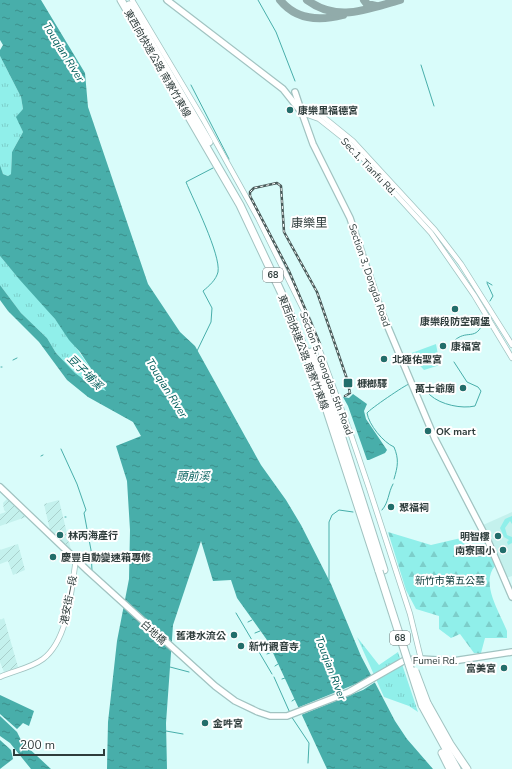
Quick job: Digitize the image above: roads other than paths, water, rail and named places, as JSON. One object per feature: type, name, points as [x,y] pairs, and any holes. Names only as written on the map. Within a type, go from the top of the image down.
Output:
[{"type":"highway","name":"東西向快速公路 南寮竹東線","points":[[121,0],[240,205],[281,292],[317,380],[382,571]]},
{"type":"highway","name":"東西向快速公路 南寮竹東線","points":[[126,0],[163,61],[243,202],[285,290],[322,377],[424,704],[457,769]]},
{"type":"highway","name":"東西向快速公路 南寮竹東線","points":[[424,704],[461,769]]},
{"type":"highway","points":[[424,704],[430,729],[450,769]]},
{"type":"highway","points":[[424,704],[467,769]]},
{"type":"main road","name":"Section 3, Dongda Road","points":[[167,0],[283,89],[302,113],[313,144],[350,218],[376,299],[435,439],[488,541],[512,597]]},
{"type":"main road","points":[[295,92],[302,113]]},
{"type":"main road","name":"白地橋","points":[[0,487],[161,638],[215,686],[235,701],[267,715]]},
{"type":"main road","name":"Fumei Rd.","points":[[267,715],[290,716],[360,687],[405,660],[421,659],[453,661],[512,652]]},
{"type":"street","name":"Section 5, Gongdao 5th Road","points":[[132,0],[203,119],[258,218],[309,321],[365,476],[410,614],[421,659]]},
{"type":"street","name":"Sec.1, Tianfu Rd.","points":[[302,113],[308,112],[321,115],[359,146],[435,230],[461,264],[512,345]]},
{"type":"street","name":"Sec.1, Tianfu Rd.","points":[[302,113],[319,120],[359,153],[431,233],[474,295],[512,358]]},
{"type":"street","name":"港安街一段","points":[[0,677],[42,660],[57,642],[69,607],[76,559]]},
{"type":"water","name":"頭前溪","points":[[0,0],[41,0],[85,73],[88,107],[148,284],[180,332],[195,346],[261,465],[286,500],[301,525],[331,584],[361,656],[395,721],[407,739],[433,769],[327,769],[267,640],[237,598],[231,580],[213,581],[201,541],[173,625],[166,723],[167,769],[107,769],[108,722],[117,641],[129,579],[130,530],[127,481],[116,446],[141,436],[133,422],[88,397],[67,380],[39,342],[8,311],[0,300],[0,285],[21,313],[47,338],[56,353],[75,373],[93,386],[106,391],[80,352],[69,340],[55,319],[0,256],[0,165],[3,174],[8,176],[11,174],[12,152],[23,132],[16,117],[23,109],[21,97],[0,56],[0,50],[3,45],[0,40]]},
{"type":"water","points":[[353,394],[367,404],[364,411],[366,419],[387,450],[385,453],[369,460],[367,460],[348,406],[343,397],[349,398]]},
{"type":"water","points":[[0,695],[34,711],[29,726],[23,723],[17,729],[0,714]]},
{"type":"water","points":[[0,716],[17,732],[22,742],[51,769],[31,769],[10,743],[0,736]]},
{"type":"water","points":[[0,740],[11,750],[13,759],[0,769]]},
{"type":"waterway","points":[[258,0],[276,32],[295,81]]},
{"type":"waterway","points":[[421,65],[434,106]]},
{"type":"waterway","points":[[191,85],[229,159]]},
{"type":"waterway","points":[[197,351],[211,322],[212,308],[203,291],[216,278],[218,264],[211,241],[186,182],[213,168]]},
{"type":"waterway","points":[[487,282],[492,285]]},
{"type":"waterway","points":[[487,283],[493,296],[490,301]]},
{"type":"waterway","points":[[453,342],[463,336],[474,334],[481,327],[484,320]]},
{"type":"waterway","points":[[13,360],[17,358]]},
{"type":"waterway","points":[[415,384],[422,387],[430,395],[446,404],[464,407],[475,406],[481,391],[478,387],[467,382],[454,362]]},
{"type":"waterway","points":[[394,479],[397,463],[397,455],[394,447],[377,433],[368,418],[367,413],[401,388],[409,384]]},
{"type":"waterway","points":[[61,449],[77,484],[86,510],[84,513],[91,550],[92,571]]},
{"type":"waterway","points":[[382,510],[386,504],[393,484]]},
{"type":"waterway","points":[[329,580],[329,522],[332,515],[339,510],[353,512]]},
{"type":"waterway","points":[[236,613],[272,674]]},
{"type":"waterway","points":[[248,622],[252,620]]},
{"type":"waterway","points":[[255,633],[260,631]]},
{"type":"waterway","points":[[261,643],[267,640]]},
{"type":"waterway","points":[[265,648],[269,645]]},
{"type":"waterway","points":[[267,654],[272,652]]},
{"type":"waterway","points":[[170,667],[189,672]]},
{"type":"waterway","points":[[274,677],[290,713]]},
{"type":"waterway","points":[[291,716],[309,743],[308,763]]},
{"type":"waterway","points":[[166,731],[183,734]]},
{"type":"railway","points":[[320,344],[289,271],[250,196],[250,192],[254,188],[277,183],[281,186],[284,232],[317,292],[347,379],[350,393],[345,396]]},
{"type":"place","name":"康樂里福德宮","points":[[290,110]]},
{"type":"place","name":"康樂段防空碉堡","points":[[455,309]]},
{"type":"place","name":"康福宮","points":[[443,346]]},
{"type":"place","name":"北極佑聖宮","points":[[384,359]]},
{"type":"place","name":"槺榔驛","points":[[348,383]]},
{"type":"place","name":"萬士爺廟","points":[[463,388]]},
{"type":"place","name":"OK mart","points":[[428,431]]},
{"type":"place","name":"聚福祠","points":[[391,507]]},
{"type":"place","name":"林丙海產行","points":[[60,535]]},
{"type":"place","name":"明智樓","points":[[498,536]]},
{"type":"place","name":"南寮國小","points":[[503,550]]},
{"type":"place","name":"慶豐自動變速箱專修","points":[[53,557]]},
{"type":"place","name":"舊港水流公","points":[[234,635]]},
{"type":"place","name":"新竹觀音寺","points":[[241,646]]},
{"type":"place","name":"富美宮","points":[[504,668]]},
{"type":"place","name":"金吽宮","points":[[205,723]]},
{"type":"district","name":"康樂里","points":[[309,223]]},
{"type":"water label","name":"Touqian River","points":[[64,52]]},
{"type":"water label","name":"豆子埔溪","points":[[85,372]]},
{"type":"water label","name":"Touqian River","points":[[167,388]]},
{"type":"water label","name":"Touqian River","points":[[331,668]]},
{"type":"park label","name":"新竹市第五公墓","points":[[450,580]]}]
